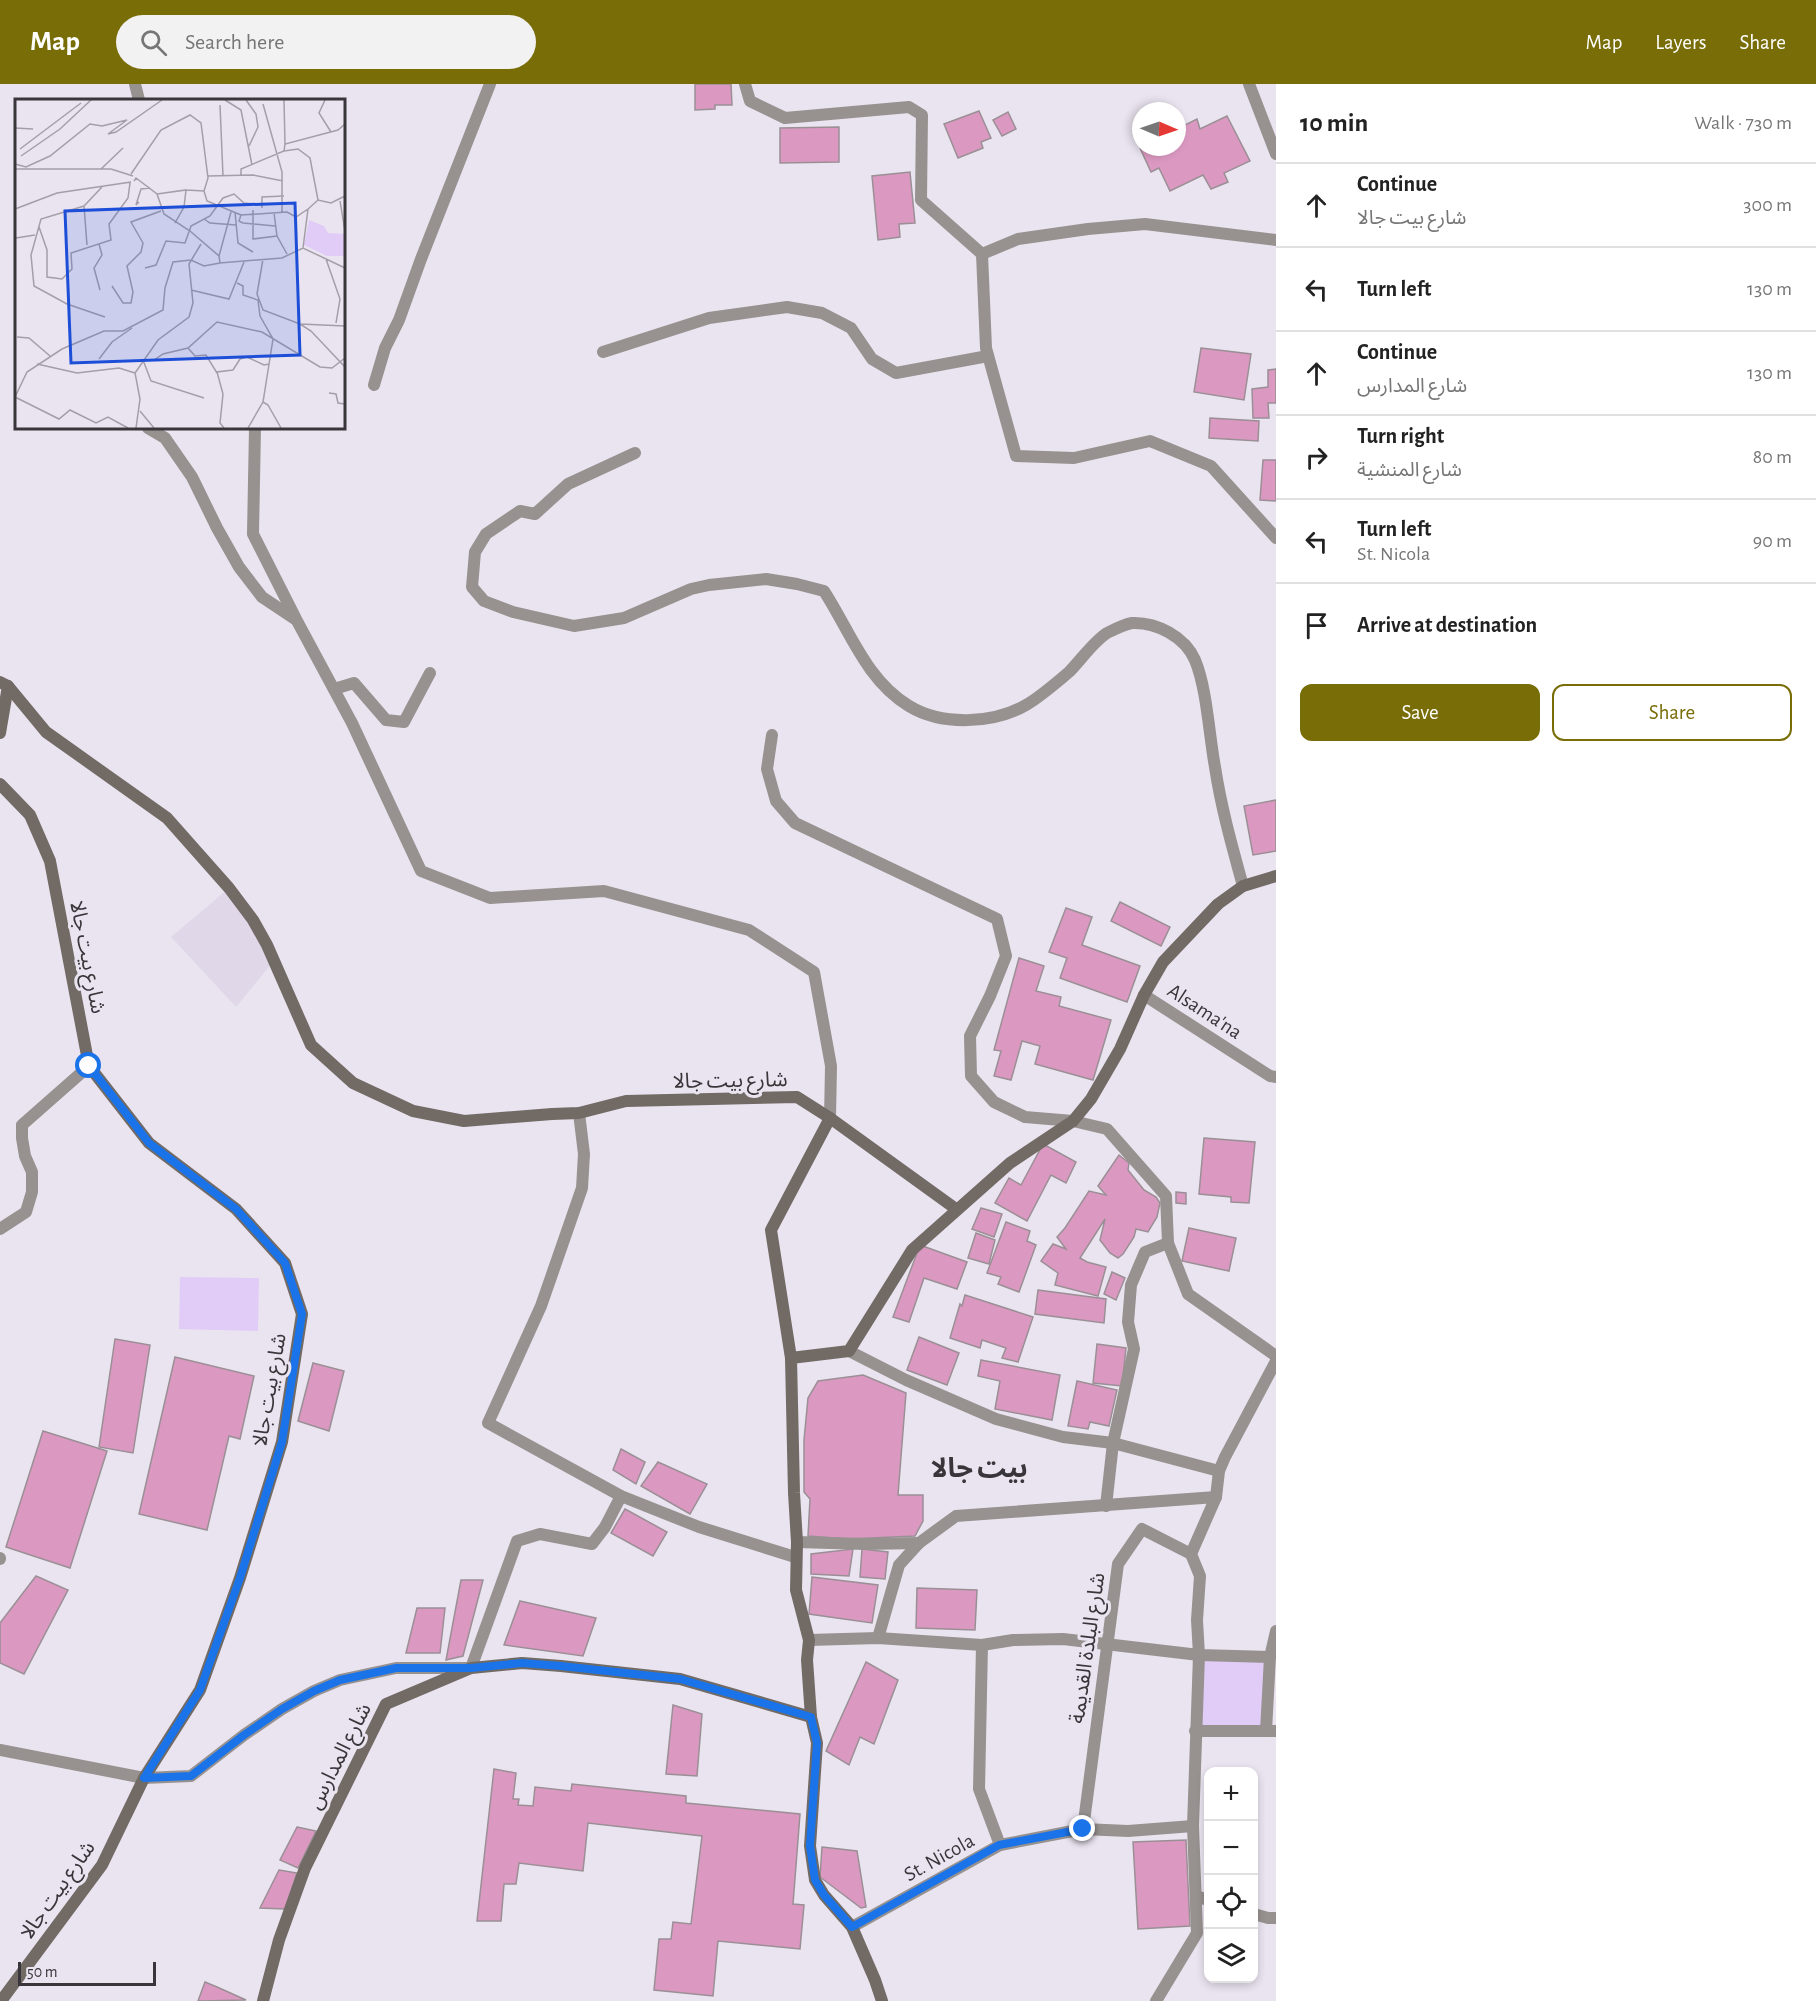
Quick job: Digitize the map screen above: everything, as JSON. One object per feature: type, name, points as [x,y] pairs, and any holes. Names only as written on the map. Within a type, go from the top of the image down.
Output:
[{"type":"street","points":[[135,84],[139,99]]},
{"type":"street","points":[[374,384],[385,348],[399,320],[490,84]]},
{"type":"street","points":[[745,84],[750,101],[785,118],[909,106],[922,115],[921,200],[982,254],[986,348],[1017,456],[1074,458],[1150,441],[1211,466],[1276,538]]},
{"type":"street","points":[[1249,84],[1276,154]]},
{"type":"street","points":[[982,254],[1018,239],[1145,224],[1276,240]]},
{"type":"street","points":[[603,352],[709,318],[787,306],[822,313],[851,328],[872,360],[896,373],[988,356]]},
{"type":"street","points":[[150,429],[165,438],[192,477],[239,567],[262,597],[296,619]]},
{"type":"street","points":[[255,429],[253,534],[352,723],[421,871],[490,898],[604,891],[749,930],[814,972],[831,1066],[830,1118],[771,1230],[791,1358],[797,1542],[796,1590],[809,1640],[807,1660],[811,1717],[817,1743],[810,1846],[815,1880],[824,1895],[852,1927],[882,2001]]},
{"type":"street","points":[[635,453],[568,484],[536,514],[520,511],[486,534],[475,552],[472,587],[484,602],[513,612],[574,626],[624,618],[692,589],[709,585],[766,579],[797,584],[824,591],[841,617],[865,664],[878,681],[909,706],[940,718],[984,720],[1026,705],[1067,673],[1106,634],[1131,623],[1165,629],[1184,645],[1195,659],[1227,831],[1244,886]]},
{"type":"street","points":[[334,689],[354,682],[386,720],[404,722],[430,673]]},
{"type":"street","name":"شارع بيت جالا","points":[[0,733],[2,685]]},
{"type":"street","name":"شارع بيت جالا","points":[[2,685],[46,732],[167,818],[229,888],[253,920],[267,945],[311,1046],[353,1083],[413,1110],[464,1121],[579,1113],[626,1101],[796,1097],[830,1118],[956,1209]]},
{"type":"street","points":[[772,735],[767,769],[776,801],[795,822],[997,919],[1006,956],[990,996],[970,1036],[971,1076],[994,1102],[1025,1117],[1073,1121],[1107,1129],[1166,1196],[1168,1243],[1188,1294],[1276,1356]]},
{"type":"street","name":"شارع بيت جالا","points":[[0,784],[30,815],[50,861],[89,1066],[149,1143],[236,1209],[285,1263],[302,1314],[282,1442],[240,1578],[200,1690],[144,1778],[102,1865],[1,2001]]},
{"type":"street","points":[[849,1351],[912,1250],[1011,1163],[1073,1121],[1091,1099],[1163,962],[1218,904],[1244,886],[1276,876]]},
{"type":"street","name":"Alsama'na","points":[[1144,995],[1270,1076],[1276,1077]]},
{"type":"street","points":[[0,1229],[26,1212],[33,1192],[32,1172],[22,1138],[22,1125],[89,1066]]},
{"type":"street","points":[[579,1113],[584,1154],[582,1188],[541,1306],[488,1423],[621,1496],[699,1527],[795,1557]]},
{"type":"street","points":[[1106,1506],[1113,1443],[1134,1348],[1128,1322],[1131,1285],[1146,1252],[1168,1243]]},
{"type":"street","points":[[791,1358],[849,1351],[906,1380],[996,1419],[1063,1437],[1113,1443],[1219,1471]]},
{"type":"street","points":[[1156,2001],[1197,1933],[1192,1826],[1200,1576],[1191,1554],[1216,1497],[1219,1471],[1276,1361]]},
{"type":"street","points":[[0,1750],[144,1778],[191,1776],[282,1709],[340,1680],[396,1668],[471,1668],[517,1541],[540,1534],[592,1544],[605,1527],[621,1496]]},
{"type":"street","points":[[878,1638],[899,1565],[919,1543],[956,1516],[1216,1497]]},
{"type":"street","name":"شارع البلدة القديمة","points":[[1083,1829],[1118,1564],[1142,1529],[1191,1554]]},
{"type":"street","points":[[797,1542],[919,1543]]},
{"type":"street","points":[[1195,1731],[1271,1731],[1270,1657],[1276,1631]]},
{"type":"street","points":[[809,1640],[878,1638],[982,1645],[1013,1640],[1063,1639],[1106,1646],[1199,1655],[1270,1657]]},
{"type":"street","points":[[982,1645],[978,1789],[999,1845]]},
{"type":"street","name":"شارع المدارس","points":[[263,2001],[279,1940],[305,1868],[386,1704],[471,1668],[522,1663],[680,1679],[811,1717]]},
{"type":"street","name":"St. Nicola","points":[[852,1927],[999,1845],[1083,1829],[1128,1831],[1192,1826]]},
{"type":"street","points":[[1196,1896],[1204,1898]]},
{"type":"street","points":[[1258,1915],[1276,1918]]},
{"type":"shaded area","points":[[229,888],[273,962],[236,1007],[171,937]]},
{"type":"shaded area","points":[[180,1277],[259,1278],[258,1331],[179,1329]]},
{"type":"shaded area","points":[[1199,1655],[1270,1657],[1266,1731],[1195,1731]]},
{"type":"building","points":[[695,84],[731,84],[732,105],[715,105],[715,109],[695,110]]},
{"type":"building","points":[[979,111],[991,138],[981,142],[983,148],[958,158],[944,124]]},
{"type":"building","points":[[1008,112],[1016,129],[1002,136],[993,120]]},
{"type":"building","points":[[1227,116],[1250,161],[1224,173],[1228,182],[1211,189],[1203,175],[1170,191],[1159,168],[1151,172],[1144,156],[1186,156],[1186,124],[1197,119],[1200,129]]},
{"type":"building","points":[[839,127],[839,162],[780,163],[780,128]]},
{"type":"building","points":[[910,172],[915,223],[899,224],[900,237],[878,240],[872,176]]},
{"type":"building","points":[[1201,348],[1251,354],[1244,400],[1194,392]]},
{"type":"building","points":[[1276,369],[1276,403],[1268,403],[1269,418],[1253,418],[1252,389],[1268,387],[1268,370]]},
{"type":"building","points":[[1210,418],[1259,421],[1258,441],[1209,438]]},
{"type":"building","points":[[1263,460],[1276,460],[1276,501],[1260,500]]},
{"type":"building","points":[[1276,800],[1276,851],[1253,855],[1244,806]]},
{"type":"building","points":[[1120,902],[1170,927],[1161,946],[1111,921]]},
{"type":"building","points":[[1066,908],[1092,917],[1082,945],[1140,966],[1127,1002],[1060,978],[1067,958],[1049,952]]},
{"type":"building","points":[[1019,958],[1044,966],[1036,991],[1061,997],[1059,1006],[1111,1020],[1093,1080],[1035,1064],[1040,1046],[1022,1041],[1011,1080],[994,1076],[1001,1051],[994,1050]]},
{"type":"building","points":[[1204,1138],[1255,1142],[1249,1203],[1231,1202],[1231,1197],[1199,1194]]},
{"type":"building","points":[[1043,1144],[1076,1162],[1066,1183],[1051,1175],[1027,1221],[995,1203],[1009,1178],[1021,1185]]},
{"type":"building","points":[[1119,1155],[1129,1163],[1128,1170],[1144,1190],[1156,1197],[1160,1203],[1157,1217],[1148,1232],[1136,1229],[1134,1237],[1118,1258],[1110,1253],[1100,1240],[1105,1219],[1080,1258],[1106,1267],[1098,1296],[1055,1285],[1058,1273],[1041,1261],[1053,1244],[1066,1249],[1057,1237],[1089,1191],[1106,1195],[1098,1186]]},
{"type":"building","points":[[1176,1192],[1186,1193],[1186,1204],[1176,1203]]},
{"type":"building","points":[[981,1208],[1002,1214],[994,1237],[972,1229]]},
{"type":"building","points":[[1006,1222],[1030,1231],[1027,1241],[1036,1245],[1019,1292],[998,1284],[1001,1277],[987,1273]]},
{"type":"building","points":[[1189,1228],[1236,1238],[1229,1271],[1182,1261]]},
{"type":"building","points":[[976,1233],[995,1240],[989,1264],[968,1258]]},
{"type":"building","points":[[920,1245],[967,1262],[957,1289],[924,1278],[909,1322],[893,1317]]},
{"type":"building","points":[[1112,1272],[1125,1278],[1116,1300],[1104,1294]]},
{"type":"building","points":[[1038,1290],[1106,1299],[1104,1323],[1035,1314]]},
{"type":"building","points":[[965,1295],[1033,1317],[1018,1362],[1002,1358],[1006,1348],[982,1340],[980,1348],[950,1338]]},
{"type":"building","points":[[919,1337],[959,1353],[947,1385],[907,1370]]},
{"type":"building","points":[[115,1339],[150,1345],[133,1453],[99,1447]]},
{"type":"building","points":[[1097,1344],[1126,1348],[1122,1386],[1093,1383]]},
{"type":"building","points":[[175,1357],[254,1376],[240,1439],[229,1436],[207,1530],[139,1514]]},
{"type":"building","points":[[981,1360],[1060,1375],[1052,1420],[995,1409],[1000,1381],[978,1376]]},
{"type":"building","points":[[313,1363],[344,1371],[329,1431],[298,1421]]},
{"type":"building","points":[[863,1375],[906,1393],[898,1495],[923,1495],[923,1521],[915,1536],[848,1539],[808,1536],[810,1499],[804,1492],[804,1440],[808,1398],[818,1381]]},
{"type":"building","points":[[1077,1381],[1117,1390],[1109,1426],[1090,1422],[1088,1429],[1068,1426]]},
{"type":"building","points":[[43,1431],[107,1451],[70,1568],[6,1547]]},
{"type":"building","points":[[621,1449],[645,1462],[636,1484],[613,1470]]},
{"type":"building","points":[[658,1462],[707,1484],[690,1514],[641,1486]]},
{"type":"building","points":[[625,1509],[667,1532],[653,1556],[611,1533]]},
{"type":"building","points":[[853,1549],[849,1576],[811,1574],[811,1554]]},
{"type":"building","points":[[862,1549],[888,1552],[885,1579],[860,1577]]},
{"type":"building","points":[[36,1576],[68,1590],[24,1674],[0,1663],[0,1623]]},
{"type":"building","points":[[812,1577],[878,1585],[872,1623],[809,1614]]},
{"type":"building","points":[[461,1580],[483,1580],[463,1656],[446,1660]]},
{"type":"building","points":[[917,1588],[977,1590],[975,1630],[916,1628]]},
{"type":"building","points":[[520,1601],[596,1618],[583,1656],[504,1645]]},
{"type":"building","points":[[417,1608],[445,1608],[440,1653],[406,1653]]},
{"type":"building","points":[[866,1662],[898,1680],[874,1744],[860,1737],[849,1765],[826,1751]]},
{"type":"building","points":[[673,1705],[702,1714],[697,1776],[666,1774]]},
{"type":"building","points":[[494,1769],[516,1773],[513,1799],[519,1799],[518,1805],[533,1806],[535,1787],[571,1791],[572,1784],[686,1796],[686,1803],[800,1814],[793,1904],[804,1905],[800,1949],[718,1941],[713,1996],[654,1990],[659,1939],[671,1939],[673,1922],[691,1924],[702,1836],[588,1823],[583,1871],[519,1863],[516,1884],[504,1884],[501,1921],[477,1921]]},
{"type":"building","points":[[297,1827],[316,1831],[298,1868],[280,1860]]},
{"type":"building","points":[[1186,1840],[1190,1926],[1138,1929],[1133,1842]]},
{"type":"building","points":[[822,1847],[857,1851],[866,1907],[861,1908],[820,1877]]},
{"type":"building","points":[[279,1870],[297,1873],[285,1909],[260,1908]]},
{"type":"building","points":[[205,1982],[217,1987],[246,2000],[198,2001]]},
{"type":"district","name":"بيت جالا","points":[[979,1468]]},
{"type":"route","points":[[89,1066],[149,1143],[236,1209],[285,1263],[302,1314],[282,1442],[240,1578],[200,1690],[144,1778],[191,1776],[282,1709],[340,1680],[396,1668],[471,1668],[522,1663],[680,1679],[811,1717],[817,1743],[810,1846],[815,1880],[824,1895],[852,1927],[999,1845],[1083,1829]]}]
